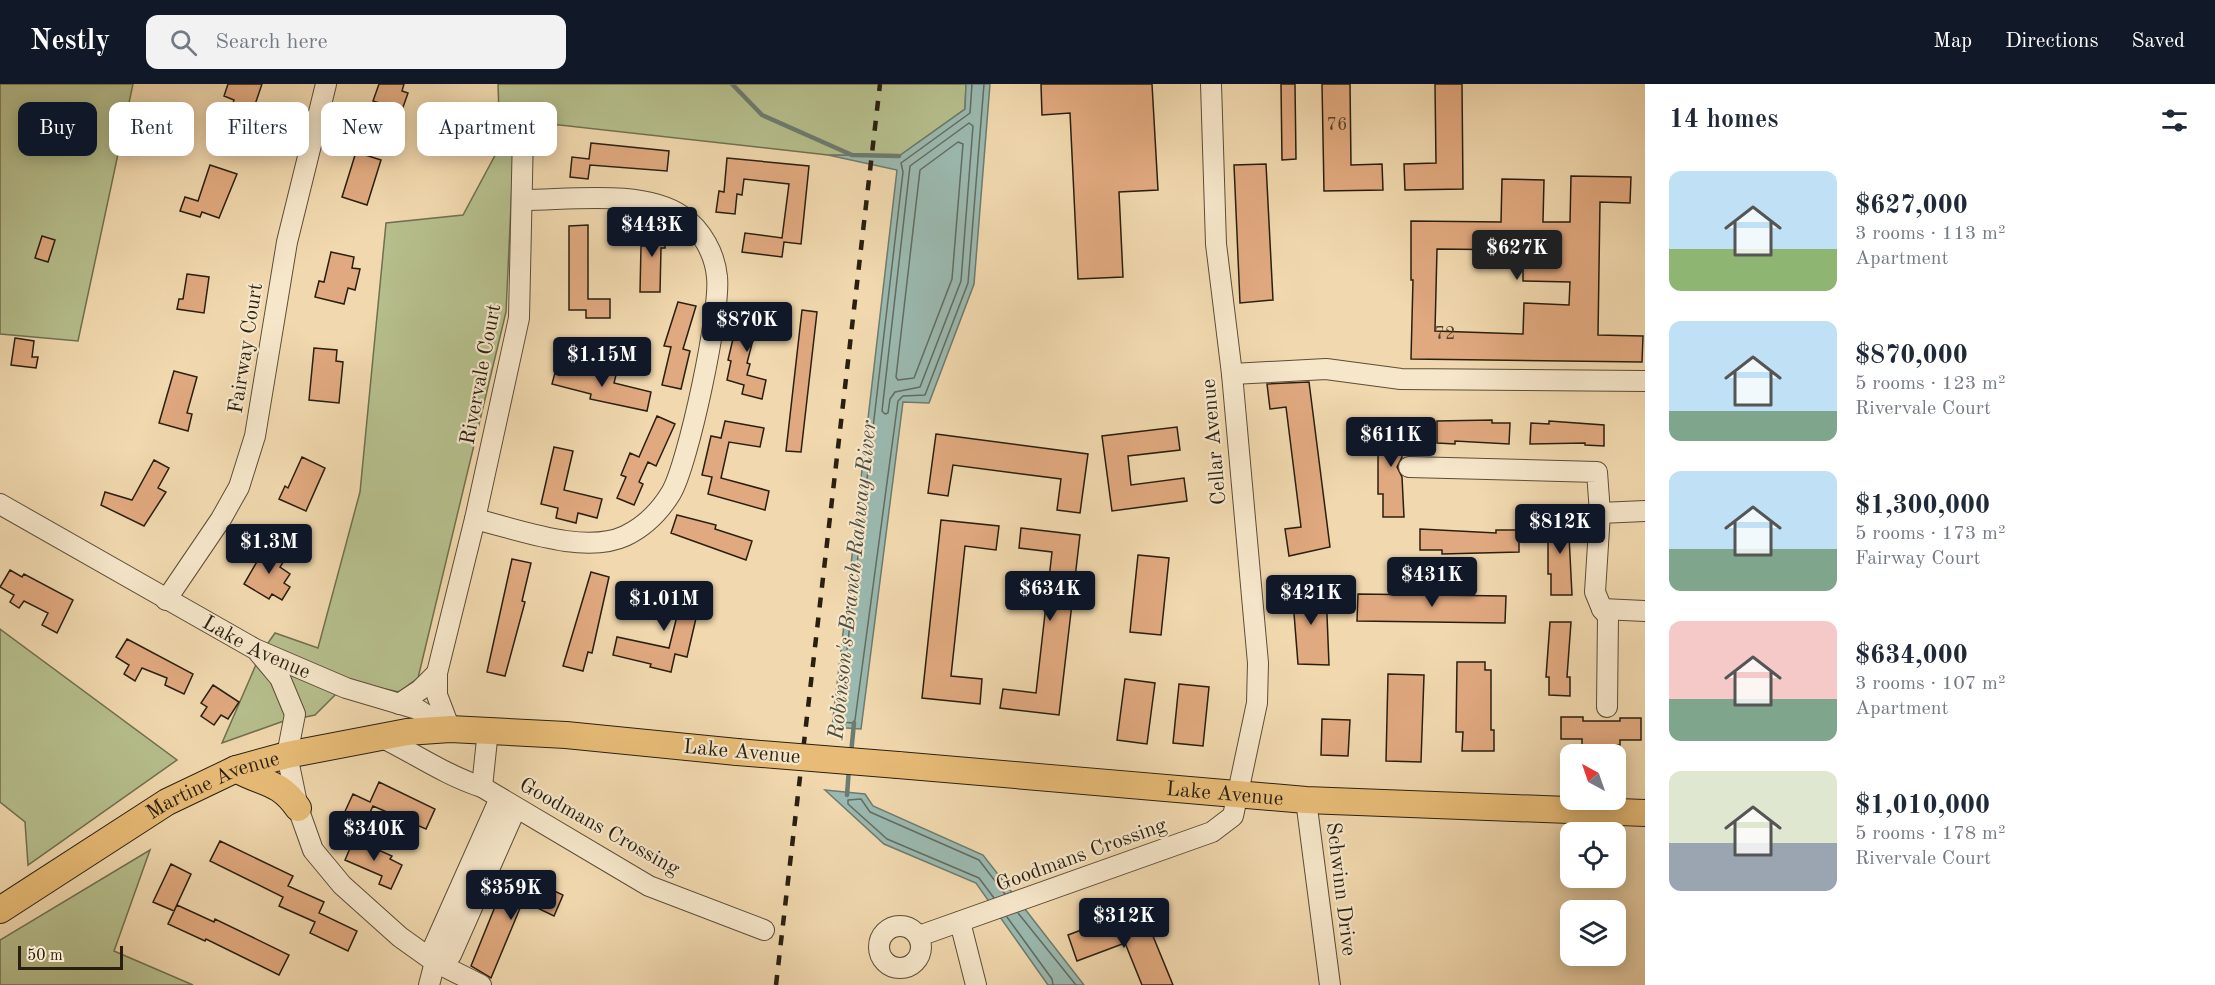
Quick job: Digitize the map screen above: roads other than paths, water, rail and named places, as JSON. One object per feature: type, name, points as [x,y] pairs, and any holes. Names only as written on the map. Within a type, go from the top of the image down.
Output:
[{"type":"main road","name":"Lake Avenue","points":[[450,729],[566,735],[737,752],[1306,800],[1645,813]]},
{"type":"main road","name":"Martine Avenue","points":[[0,910],[167,802],[236,769],[287,755],[379,736],[450,729]]},
{"type":"main road","points":[[236,769],[251,778],[276,784],[290,796],[298,808]]},
{"type":"street","name":"Fairway Court","points":[[166,600],[235,495],[255,436],[286,242],[326,84]]},
{"type":"street","name":"Cellar Avenue","points":[[1211,84],[1216,244],[1232,375],[1258,663],[1257,703],[1238,793]]},
{"type":"street","name":"Rivervale Court","points":[[450,729],[437,695],[437,673],[475,519],[519,318],[523,156]]},
{"type":"street","points":[[475,519],[565,540],[598,544],[624,536],[644,524],[661,508],[675,486],[683,462],[716,316],[718,289],[714,261],[699,232],[677,213],[656,203],[641,201],[523,200]]},
{"type":"street","points":[[1232,375],[1326,369],[1401,379],[1645,381]]},
{"type":"street","points":[[1409,467],[1597,472],[1600,513],[1595,592],[1602,609],[1608,616],[1607,707]]},
{"type":"street","name":"Lake Avenue","points":[[0,504],[255,649],[346,688],[425,713],[450,729]]},
{"type":"street","points":[[1600,513],[1645,511]]},
{"type":"street","points":[[1602,609],[1645,611]]},
{"type":"street","points":[[255,649],[280,678],[291,702],[294,725],[287,755],[298,808],[313,850],[327,870],[400,937],[435,962],[481,985]]},
{"type":"street","points":[[399,704],[420,690],[437,673]]},
{"type":"street","points":[[291,702],[300,688],[320,677]]},
{"type":"street","points":[[482,787],[488,730]]},
{"type":"street","name":"Goodmans Crossing","points":[[379,736],[416,754],[455,778],[482,787],[649,886],[764,930]]},
{"type":"street","name":"Goodmans Crossing","points":[[919,936],[1212,832],[1233,816],[1238,793]]},
{"type":"street","name":"Schwinn Drive","points":[[1306,800],[1330,985]]},
{"type":"street","points":[[429,985],[435,962],[434,946],[508,803]]},
{"type":"street","points":[[960,922],[976,985]]},
{"type":"water","points":[[966,84],[990,84],[974,284],[929,403],[903,402],[861,729],[832,727],[897,170],[828,155],[899,156],[965,109]]},
{"type":"water","points":[[825,790],[865,794],[873,806],[983,855],[1084,985],[1048,985],[976,883],[884,844]]},
{"type":"waterway","points":[[732,84],[762,115],[852,155],[899,156]]},
{"type":"waterway","name":"Robinson's Branch Rahway River","points":[[851,754],[854,723]]},
{"type":"waterway","name":"Robinson's Branch Rahway River","points":[[847,795],[849,768]]},
{"type":"railway","points":[[776,985],[880,84]]}]
